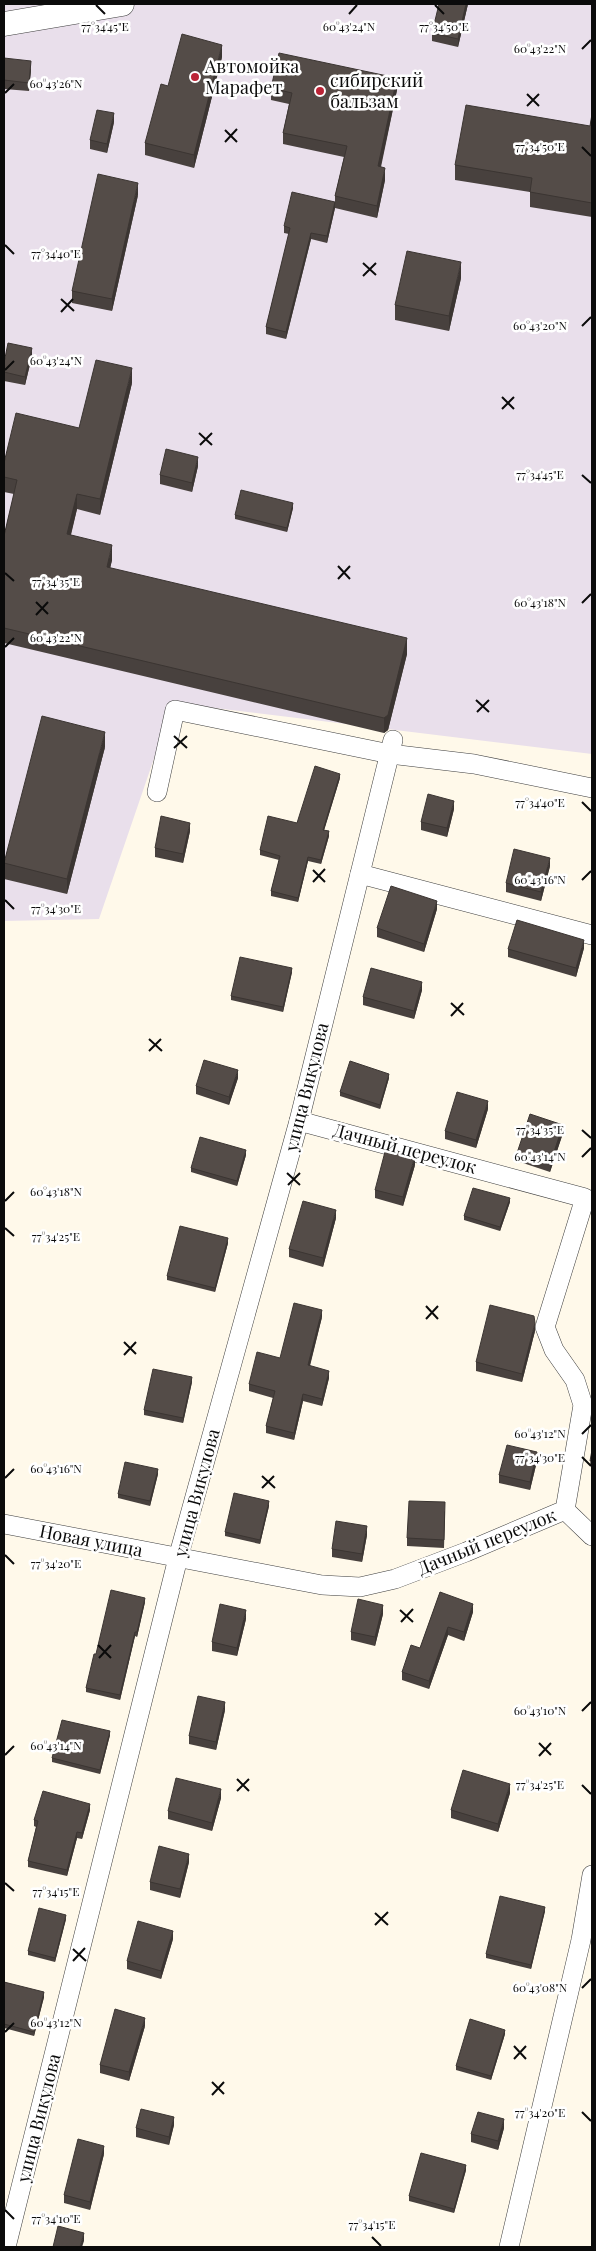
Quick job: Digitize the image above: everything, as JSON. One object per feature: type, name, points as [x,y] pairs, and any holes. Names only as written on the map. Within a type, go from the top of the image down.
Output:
[{"type":"street","points":[[4,24],[122,4]]},
{"type":"street","points":[[157,792],[175,710],[392,747],[592,788]]},
{"type":"street","name":"улица Викулова","points":[[6,2247],[178,1558],[299,1121],[392,747]]},
{"type":"street","points":[[360,874],[592,934]]},
{"type":"street","name":"Дачный переулок","points":[[178,1558],[322,1586],[360,1587],[395,1578],[466,1552],[565,1510],[583,1406],[575,1380],[554,1350],[545,1327],[585,1198],[299,1121]]},
{"type":"street","points":[[565,1510],[592,1536]]},
{"type":"street","name":"Новая улица","points":[[4,1524],[178,1558]]},
{"type":"street","points":[[509,2247],[581,1940],[592,1875]]},
{"type":"shaded area","points":[[4,4],[592,4],[592,754],[173,703],[99,919],[4,921]]},
{"type":"building","points":[[439,4],[466,4],[458,39],[432,33]]},
{"type":"building","points":[[182,34],[222,45],[194,155],[145,143],[161,84],[168,86]]},
{"type":"building","points":[[279,53],[397,78],[378,166],[385,168],[377,206],[335,196],[347,146],[283,133],[292,93],[271,88]]},
{"type":"building","points":[[4,58],[31,61],[29,83],[4,80]]},
{"type":"building","points":[[466,105],[590,126],[592,114],[592,203],[530,192],[532,178],[455,165]]},
{"type":"building","points":[[97,110],[114,113],[107,144],[90,140]]},
{"type":"building","points":[[98,174],[138,183],[112,299],[72,291]]},
{"type":"building","points":[[292,192],[335,202],[327,236],[311,233],[286,332],[266,327],[290,228],[284,226]]},
{"type":"building","points":[[407,251],[461,262],[449,316],[395,305]]},
{"type":"building","points":[[8,343],[32,348],[25,377],[4,372]]},
{"type":"building","points":[[96,360],[132,368],[100,499],[77,494],[67,534],[112,545],[107,567],[407,638],[388,715],[384,718],[4,628],[4,536],[17,480],[4,477],[4,463],[16,413],[79,428]]},
{"type":"building","points":[[166,449],[198,457],[192,483],[160,475]]},
{"type":"building","points":[[241,490],[293,503],[287,528],[235,515]]},
{"type":"building","points":[[42,716],[105,732],[67,879],[4,863]]},
{"type":"building","points":[[315,766],[340,774],[323,830],[329,831],[321,860],[308,857],[298,898],[271,891],[280,856],[260,850],[268,816],[297,823]]},
{"type":"building","points":[[428,794],[454,801],[447,828],[421,822]]},
{"type":"building","points":[[161,816],[190,823],[183,854],[155,848]]},
{"type":"building","points":[[514,849],[550,858],[541,892],[506,883]]},
{"type":"building","points":[[391,886],[437,901],[424,944],[377,928]]},
{"type":"building","points":[[517,920],[584,940],[576,968],[508,949]]},
{"type":"building","points":[[240,957],[292,968],[283,1007],[231,996]]},
{"type":"building","points":[[371,968],[422,982],[414,1011],[363,997]]},
{"type":"building","points":[[204,1060],[238,1070],[229,1097],[196,1086]]},
{"type":"building","points":[[350,1061],[389,1074],[380,1105],[340,1092]]},
{"type":"building","points":[[457,1092],[488,1101],[476,1140],[445,1131]]},
{"type":"building","points":[[530,1114],[563,1125],[550,1164],[517,1153]]},
{"type":"building","points":[[200,1137],[246,1150],[237,1181],[191,1168]]},
{"type":"building","points":[[386,1148],[415,1156],[403,1197],[375,1190]]},
{"type":"building","points":[[473,1188],[510,1198],[500,1227],[464,1216]]},
{"type":"building","points":[[303,1201],[336,1210],[323,1258],[289,1249]]},
{"type":"building","points":[[180,1226],[228,1238],[215,1288],[167,1276]]},
{"type":"building","points":[[294,1303],[322,1310],[308,1365],[329,1371],[322,1399],[303,1394],[294,1433],[266,1426],[275,1391],[249,1384],[257,1352],[280,1358]]},
{"type":"building","points":[[490,1305],[534,1316],[535,1323],[522,1374],[476,1362]]},
{"type":"building","points":[[153,1369],[192,1377],[183,1418],[144,1410]]},
{"type":"building","points":[[507,1445],[537,1452],[530,1482],[499,1475]]},
{"type":"building","points":[[125,1462],[158,1469],[150,1501],[118,1494]]},
{"type":"building","points":[[234,1493],[269,1501],[260,1540],[225,1532]]},
{"type":"building","points":[[409,1501],[445,1502],[444,1540],[407,1538]]},
{"type":"building","points":[[336,1521],[367,1526],[362,1554],[332,1549]]},
{"type":"building","points":[[111,1590],[145,1598],[120,1695],[86,1688]]},
{"type":"building","points":[[440,1592],[473,1604],[464,1632],[448,1627],[429,1681],[402,1672],[411,1645],[420,1648]]},
{"type":"building","points":[[358,1599],[383,1605],[375,1637],[351,1632]]},
{"type":"building","points":[[220,1604],[246,1610],[237,1648],[212,1642]]},
{"type":"building","points":[[198,1696],[225,1702],[216,1742],[189,1736]]},
{"type":"building","points":[[62,1720],[110,1731],[100,1770],[52,1758]]},
{"type":"building","points":[[463,1770],[510,1784],[498,1824],[451,1810]]},
{"type":"building","points":[[176,1778],[221,1789],[212,1823],[168,1811]]},
{"type":"building","points":[[43,1791],[90,1804],[82,1833],[77,1832],[67,1870],[28,1861],[38,1821],[34,1820]]},
{"type":"building","points":[[159,1846],[189,1854],[180,1889],[150,1882]]},
{"type":"building","points":[[500,1896],[545,1907],[531,1965],[486,1954]]},
{"type":"building","points":[[39,1908],[66,1915],[55,1958],[28,1951]]},
{"type":"building","points":[[138,1921],[173,1931],[161,1971],[127,1961]]},
{"type":"building","points":[[4,1982],[44,1992],[34,2032],[4,2024]]},
{"type":"building","points":[[115,2009],[145,2018],[129,2072],[100,2065]]},
{"type":"building","points":[[470,2019],[505,2030],[491,2076],[456,2066]]},
{"type":"building","points":[[141,2109],[174,2117],[169,2137],[136,2128]]},
{"type":"building","points":[[478,2112],[504,2119],[498,2141],[471,2134]]},
{"type":"building","points":[[78,2139],[104,2146],[90,2202],[64,2195]]},
{"type":"building","points":[[421,2153],[466,2165],[454,2209],[409,2196]]},
{"type":"building","points":[[58,2226],[84,2233],[80,2247],[53,2247]]},
{"type":"place","name":"Автомойка Марафет","points":[[195,77]]},
{"type":"place","name":"сибирский бальзам","points":[[320,91]]}]
